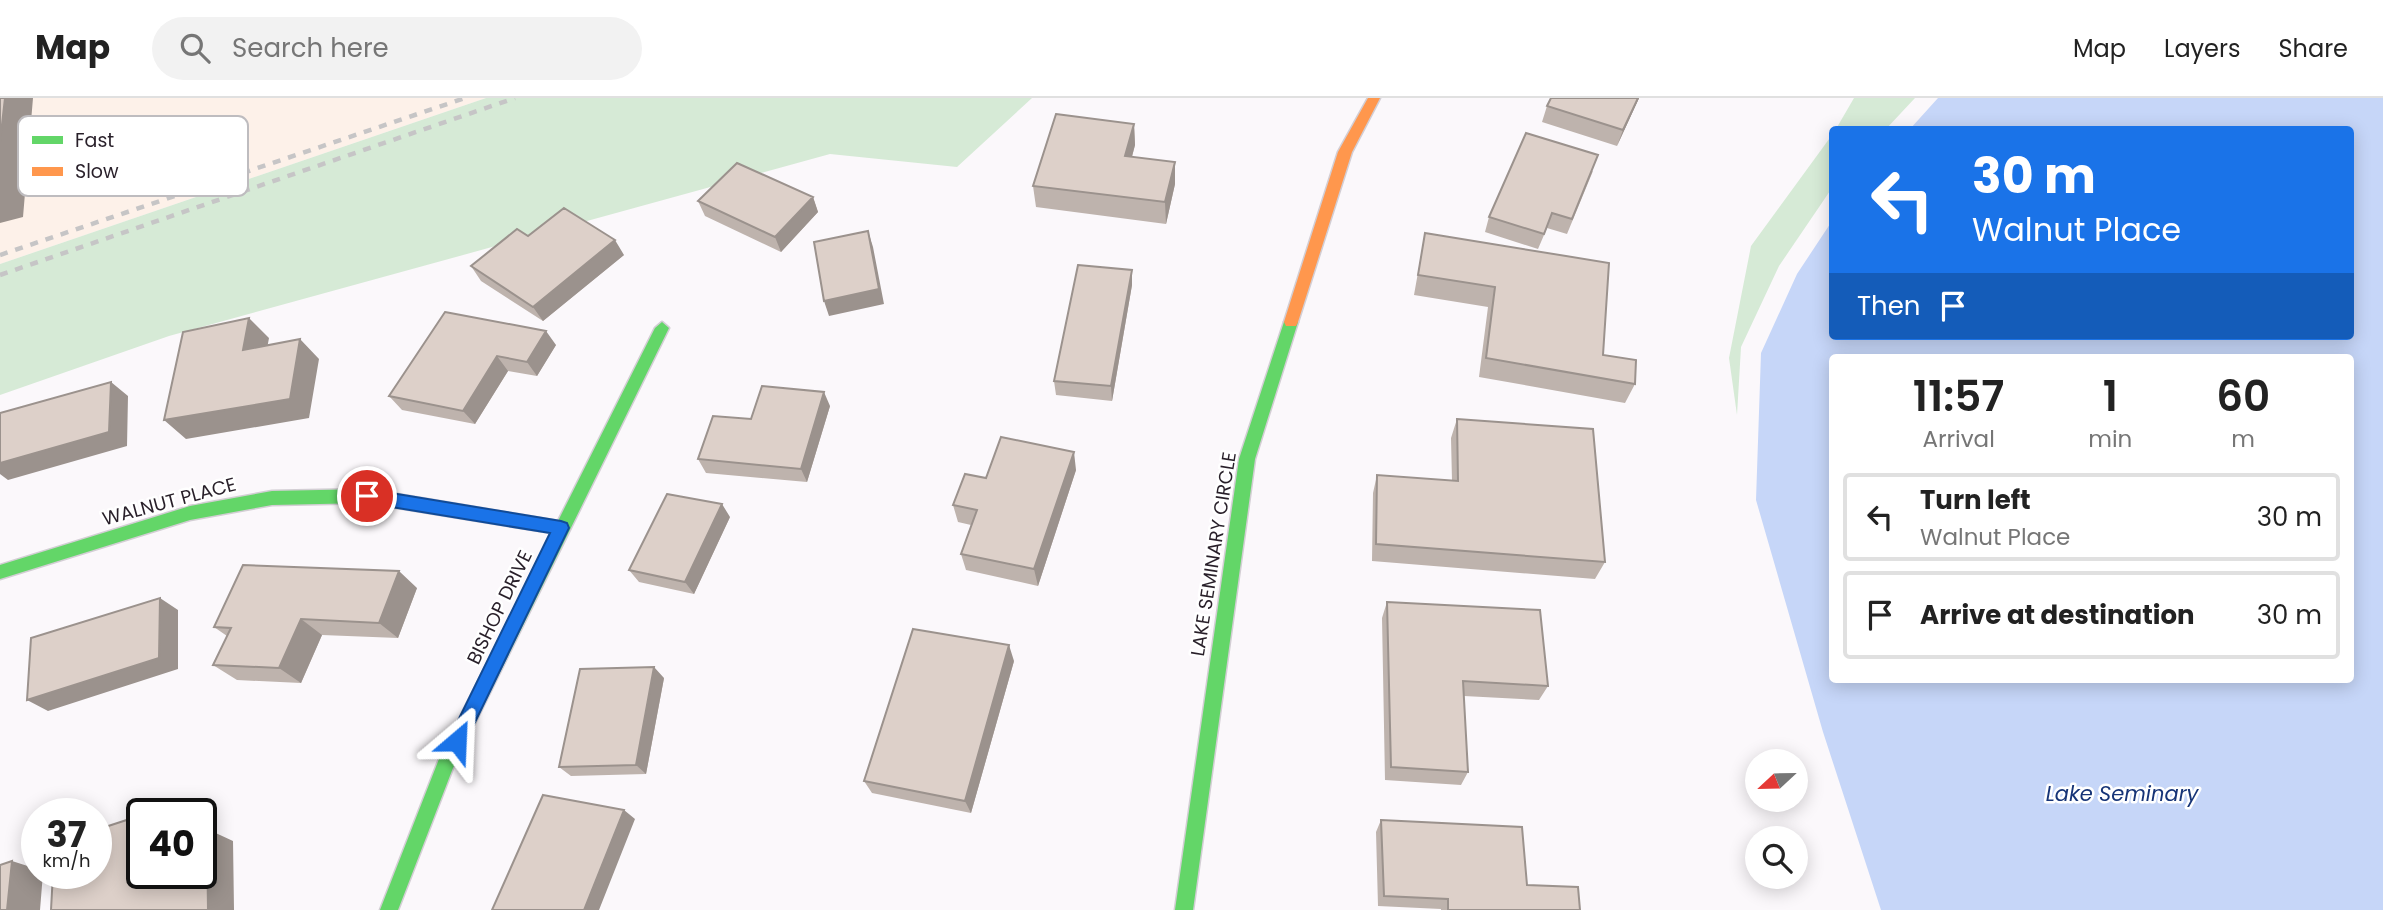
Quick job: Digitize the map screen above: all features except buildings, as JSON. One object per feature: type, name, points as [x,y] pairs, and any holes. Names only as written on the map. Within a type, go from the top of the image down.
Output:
[{"type":"street","name":"LAKE SEMINARY CIRCLE","points":[[1184,910],[1247,459],[1345,152],[1374,98]]},
{"type":"street","name":"BISHOP DRIVE","points":[[389,910],[445,765],[662,328]]},
{"type":"street","name":"WALNUT PLACE","points":[[0,572],[190,513],[272,498],[367,496],[561,528]]},
{"type":"shaded area","points":[[0,98],[486,98],[248,179],[248,116],[18,116],[18,196],[199,196],[0,264]]},
{"type":"green space","points":[[486,98],[1032,98],[957,167],[830,154],[169,336],[0,395],[0,264],[199,196],[248,196],[248,179]]},
{"type":"green space","points":[[1854,98],[1915,98],[1889,126],[1838,126]]},
{"type":"green space","points":[[1829,139],[1829,192],[1779,266],[1741,347],[1737,415],[1729,358],[1751,246]]},
{"type":"water","name":"Lake Seminary","points":[[1938,98],[2383,98],[2383,910],[1881,910],[1823,732],[1756,500],[1761,353],[1797,274],[1829,226],[1829,340],[2354,340],[2354,126],[1913,126]]},
{"type":"railway","points":[[248,171],[465,98]]},
{"type":"railway","points":[[248,190],[515,98]]},
{"type":"railway","points":[[0,255],[175,196]]},
{"type":"railway","points":[[0,275],[230,196]]},
{"type":"traffic: fast","points":[[1184,910],[1247,459],[1291,322]]},
{"type":"traffic: fast","points":[[389,910],[445,765],[662,328]]},
{"type":"traffic: fast","points":[[0,572],[190,513],[272,498],[367,496],[561,528]]},
{"type":"traffic: slow","points":[[1291,322],[1345,152],[1374,98]]},
{"type":"route","points":[[367,496],[561,528],[457,741]]}]
